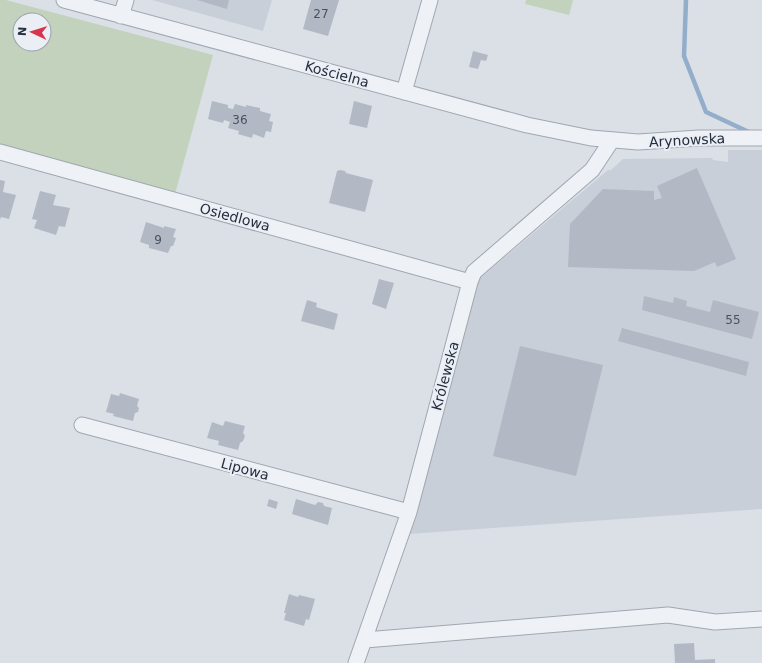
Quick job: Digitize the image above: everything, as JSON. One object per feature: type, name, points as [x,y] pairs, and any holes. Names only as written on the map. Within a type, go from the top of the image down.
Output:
[{"type":"street","name":"Kościelna","points":[[64,0],[549,130],[612,140]]},
{"type":"street","points":[[121,16],[126,0]]},
{"type":"street","points":[[404,92],[430,0]]},
{"type":"street","name":"Arynowska","points":[[612,140],[638,142],[706,138],[762,138]]},
{"type":"street","name":"Królewska","points":[[356,663],[408,512],[470,282],[474,272],[592,170],[612,140]]},
{"type":"street","name":"Osiedlowa","points":[[0,152],[470,282]]},
{"type":"street","name":"Lipowa","points":[[82,425],[408,512]]},
{"type":"street","points":[[365,640],[668,615],[715,622],[762,619]]},
{"type":"shaded area","points":[[152,0],[272,0],[263,31]]},
{"type":"shaded area","points":[[728,150],[762,150],[762,509],[409,534],[478,280],[623,159],[712,158],[713,160],[728,162]]},
{"type":"green space","points":[[0,0],[6,0],[51,12],[12,12],[12,52],[52,52],[52,12],[213,55],[175,194],[0,146]]},
{"type":"green space","points":[[526,0],[573,0],[569,15],[525,4]]},
{"type":"building","points":[[197,0],[229,0],[227,9]]},
{"type":"building","points":[[311,0],[339,0],[328,36],[303,29]]},
{"type":"building","points":[[473,51],[488,55],[486,61],[481,60],[478,69],[469,67]]},
{"type":"building","points":[[212,101],[228,105],[228,108],[233,109],[235,104],[246,107],[246,105],[260,108],[260,111],[271,114],[269,121],[273,122],[271,132],[266,131],[264,138],[253,134],[252,138],[238,134],[239,131],[228,128],[230,122],[224,120],[223,123],[208,119]]},
{"type":"building","points":[[354,101],[372,106],[367,128],[349,124]]},
{"type":"building","points":[[697,168],[736,259],[717,267],[715,262],[694,271],[568,267],[570,224],[603,189],[654,191],[654,200],[662,198],[657,186]]},
{"type":"building","points":[[340,170],[373,180],[365,212],[329,203],[337,171]]},
{"type":"building","points":[[0,180],[5,181],[3,192],[16,195],[9,219],[1,217],[0,220]]},
{"type":"building","points":[[40,191],[56,195],[53,205],[70,208],[65,227],[59,226],[56,235],[34,228],[37,220],[32,219]]},
{"type":"building","points":[[146,222],[164,228],[164,226],[176,229],[173,237],[176,238],[168,253],[149,248],[149,245],[140,242]]},
{"type":"building","points":[[379,279],[394,283],[386,309],[372,304]]},
{"type":"building","points":[[644,296],[673,303],[674,297],[687,301],[686,306],[710,312],[713,300],[759,312],[752,339],[642,310]]},
{"type":"building","points":[[307,300],[317,303],[316,307],[338,314],[334,330],[301,321]]},
{"type":"building","points":[[622,328],[749,362],[746,376],[618,341]]},
{"type":"building","points":[[520,346],[603,365],[576,476],[493,456]]},
{"type":"building","points":[[120,393],[139,399],[137,406],[139,408],[138,412],[135,413],[133,421],[113,416],[114,414],[106,412],[111,394],[119,396]]},
{"type":"building","points":[[225,421],[245,426],[243,433],[245,436],[243,441],[240,443],[238,450],[218,445],[219,441],[207,438],[212,422],[223,426]]},
{"type":"building","points":[[269,499],[278,502],[276,509],[267,506]]},
{"type":"building","points":[[296,499],[315,505],[318,502],[323,503],[324,506],[332,508],[328,525],[292,514]]},
{"type":"building","points":[[289,594],[298,597],[299,595],[315,599],[309,620],[306,619],[304,626],[284,620],[286,613],[284,613]]},
{"type":"building","points":[[694,643],[695,660],[715,659],[715,663],[675,663],[674,644]]},
{"type":"waterway","points":[[686,0],[684,56],[706,112],[751,133]]}]
